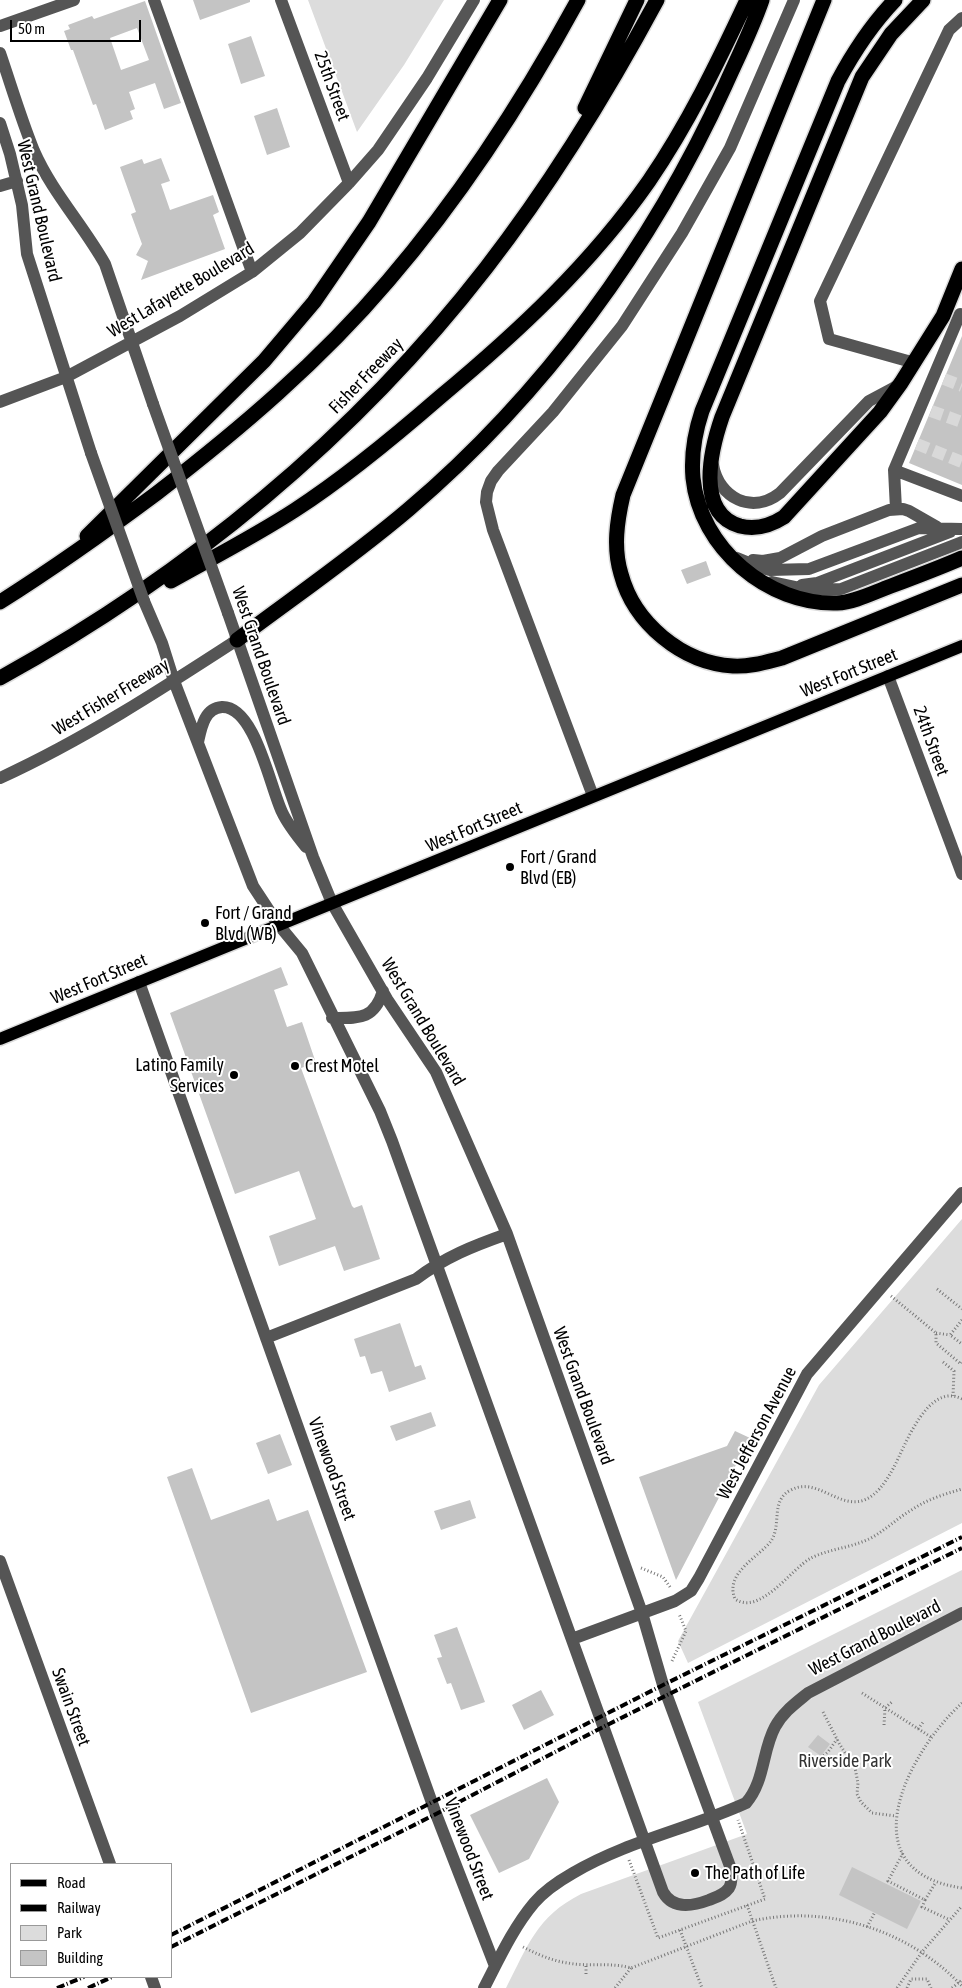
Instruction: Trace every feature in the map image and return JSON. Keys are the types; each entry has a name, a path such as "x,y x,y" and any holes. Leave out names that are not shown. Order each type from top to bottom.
{"highway":[{"path":"0,590 59,564 264,361 314,302 370,222 500,0"},
{"path":"554,43 571,0"},
{"path":"0,602 91,542 210,452 300,372 361,312 410,254 465,182 530,86 578,0"},
{"path":"556,171 637,0"},
{"name":"Fisher Freeway","path":"0,678 102,619 136,597 231,526 352,418 408,360 460,300 510,236 556,171 607,89 657,0"},
{"path":"102,619 262,530 314,497 400,432 534,316 598,247 649,181 673,144 700,96 747,0"},
{"path":"237,640 408,510 500,424 537,380 607,291 666,201 712,114 756,18 762,0"},
{"path":"824,0 623,494 616,533 621,574 639,612 668,642 691,655 733,666 756,665 782,658 962,585"},
{"path":"895,0 868,32 842,72 702,410 696,430 693,464 696,493 707,524 719,543 741,567 767,586 785,594 814,601 838,603 856,599 962,558"},
{"path":"923,0 891,34 862,77 722,417 711,458 711,494 713,502 722,515 734,524 756,528 769,525 784,517 880,412 901,383 943,316 962,269"}],"main road":[{"name":"West Fort Street","path":"0,1039 962,646"}],"street":[{"path":"0,26 74,0"},
{"path":"154,0 252,272"},
{"name":"25th Street","path":"281,0 350,183"},
{"name":"West Lafayette Boulevard","path":"0,402 66,377 180,316 252,272 300,233 350,183 378,150 404,113 474,0"},
{"path":"593,796 493,530 487,511 487,492 498,470 553,412 622,326 682,233 730,148 794,0"},
{"path":"915,363 829,339 820,301 949,30 962,18"},
{"name":"West Grand Boulevard","path":"0,53 34,151 58,195 96,248 105,264 313,857 332,903 383,991 436,1072 507,1234 642,1613 664,1685 730,1869 732,1880 730,1887 722,1894 694,1906 676,1904 667,1899 380,1111 332,1018 302,953 278,924 253,886 174,681 162,643 144,601 91,453 27,254 22,205 0,123"},
{"path":"0,186 16,181"},
{"path":"896,509 894,470 912,442 939,377 961,314 943,316"},
{"path":"711,458 719,484 731,497 751,503 766,501 780,493 869,401 901,383"},
{"path":"894,470 962,496"},
{"path":"719,543 745,558 772,560 789,554 822,536 896,509 909,511 930,525 944,529"},
{"path":"719,543 740,560 759,567 796,570 816,567 919,528 962,530"},
{"path":"756,576 791,584 817,583 947,532 962,530"},
{"path":"741,567 756,576 777,584 799,589 832,590 851,585 962,542"},
{"name":"West Fisher Freeway","path":"0,778 82,736 174,681 237,640"},
{"name":"24th Street","path":"888,676 962,874"},
{"path":"198,742 204,720 212,710 223,707 230,708 242,716 252,732 281,811 313,857"},
{"name":"Vinewood Street","path":"139,982 436,1814 495,1966"},
{"path":"332,1018 353,1018 370,1013 380,1002 383,991"},
{"name":"West Jefferson Avenue","path":"572,1638 675,1601 691,1591 700,1578 808,1374 962,1193"},
{"path":"266,1338 416,1279 436,1264 464,1249 507,1234"},
{"name":"Swain Street","path":"0,1561 110,1863"},
{"name":"West Grand Boulevard","path":"712,1816 746,1803 754,1794 775,1728 783,1715 794,1704 808,1693 962,1612"},
{"path":"484,1988 518,1927 535,1902 554,1884 589,1864 645,1840 712,1816"}],"path":[{"path":"881,1288 936,1333 950,1335 962,1344"},
{"path":"937,1289 962,1309"},
{"path":"950,1335 962,1320"},
{"path":"936,1333 936,1343 955,1360 961,1364 962,1362"},
{"path":"950,1367 955,1360"},
{"path":"943,1362 954,1371 953,1396"},
{"path":"962,1399 953,1396 939,1400 920,1416 892,1469 879,1488 869,1497 850,1502 804,1487 791,1489 785,1494 778,1507 773,1537 768,1545 741,1570 733,1590 735,1599 745,1602 758,1600 772,1592 808,1560 823,1553 869,1539 919,1505 962,1489"},
{"path":"639,1565 645,1571 667,1580 670,1588"},
{"path":"673,1663 673,1655 686,1631 680,1614"},
{"path":"862,1693 931,1738"},
{"path":"884,1725 885,1708 893,1701"},
{"path":"962,1703 931,1738 916,1760 906,1782 896,1816 896,1831 900,1847 908,1862 919,1873 936,1882 962,1888"},
{"path":"823,1712 855,1768 858,1794 861,1802 872,1813 896,1816"},
{"path":"918,1729 924,1721"},
{"path":"818,1760 828,1752 837,1739"},
{"path":"903,1853 888,1881 925,1900"},
{"path":"936,1882 922,1907 950,1920"},
{"path":"747,1905 776,1988"},
{"path":"897,1988 922,1952 962,1906"},
{"path":"868,1927 875,1912"},
{"path":"615,1988 630,1968 752,1921 773,1916 790,1915 828,1916 868,1927 903,1942 922,1952 961,1983 952,1988"},
{"path":"680,1930 702,1988"},
{"path":"523,1947 568,1964 622,1965 630,1968"},
{"path":"586,1965 586,1974"},
{"path":"905,1975 911,1979 927,1979 931,1988"},
{"path":"907,1988 911,1979"}],"green space":[{"path":"308,0 444,0 404,65 357,132"},
{"path":"962,1219 962,1523 688,1663 678,1641 819,1385"},
{"name":"Riverside Park","path":"962,1570 962,1988 506,1988 535,1934 553,1912 566,1903 581,1894 747,1834 698,1702"}],"building":[{"path":"193,0 250,0 250,2 200,20"},
{"path":"145,1 181,103 164,109 155,83 129,92 135,109 130,111 133,119 105,130 96,104 93,105 64,31 70,29 68,25 92,16 94,19","holes":["137,28 149,60 121,70 110,38"]},
{"path":"251,36 265,76 241,84 228,44"},
{"path":"277,108 290,147 267,155 254,116"},
{"path":"161,158 170,181 161,184 170,210 213,195 219,212 213,215 225,249 141,280 148,261 136,255 142,244 131,214 136,212 120,167 142,159 144,164"},
{"path":"962,336 962,485 909,463"},
{"path":"706,561 711,575 687,584 681,570"},
{"path":"281,967 288,985 274,990 287,1027 302,1022 316,1063 301,1068 352,1206 354,1208 362,1205 380,1259 344,1271 335,1246 279,1266 269,1236 316,1219 299,1171 235,1194 170,1013"},
{"path":"400,1323 415,1367 421,1365 426,1379 389,1392 382,1371 371,1374 365,1356 360,1357 354,1339"},
{"path":"431,1412 436,1426 396,1441 390,1426"},
{"path":"735,1431 750,1438 676,1580 639,1477 727,1446"},
{"path":"280,1434 292,1465 268,1474 256,1443"},
{"path":"192,1468 211,1520 269,1499 277,1521 308,1510 367,1672 251,1713 167,1477"},
{"path":"470,1500 476,1518 441,1530 434,1511"},
{"path":"457,1627 485,1702 461,1710 451,1683 447,1684 437,1658 442,1657 434,1635"},
{"path":"541,1690 554,1715 524,1730 512,1705"},
{"path":"818,1735 830,1744 821,1756 808,1747"},
{"path":"547,1778 559,1802 529,1859 499,1873 470,1815"},
{"path":"852,1867 921,1901 907,1929 839,1895"}],"tunnel":[{"path":"944,379 962,386"},
{"path":"931,411 962,422"},
{"path":"917,444 962,462"}],"railway":[{"path":"172,1934 663,1685 962,1537"},
{"path":"172,1946 436,1814 605,1726 962,1548"},
{"path":"57,1988 82,1978"},
{"path":"88,1988 110,1978"}],"place":[{"name":"Fort / Grand Blvd (EB)","path":"510,867"},
{"name":"Fort / Grand Blvd (WB)","path":"205,923"},
{"name":"Crest Motel","path":"295,1066"},
{"name":"Latino Family Services","path":"234,1075"},
{"name":"The Path of Life","path":"695,1873"}]}
